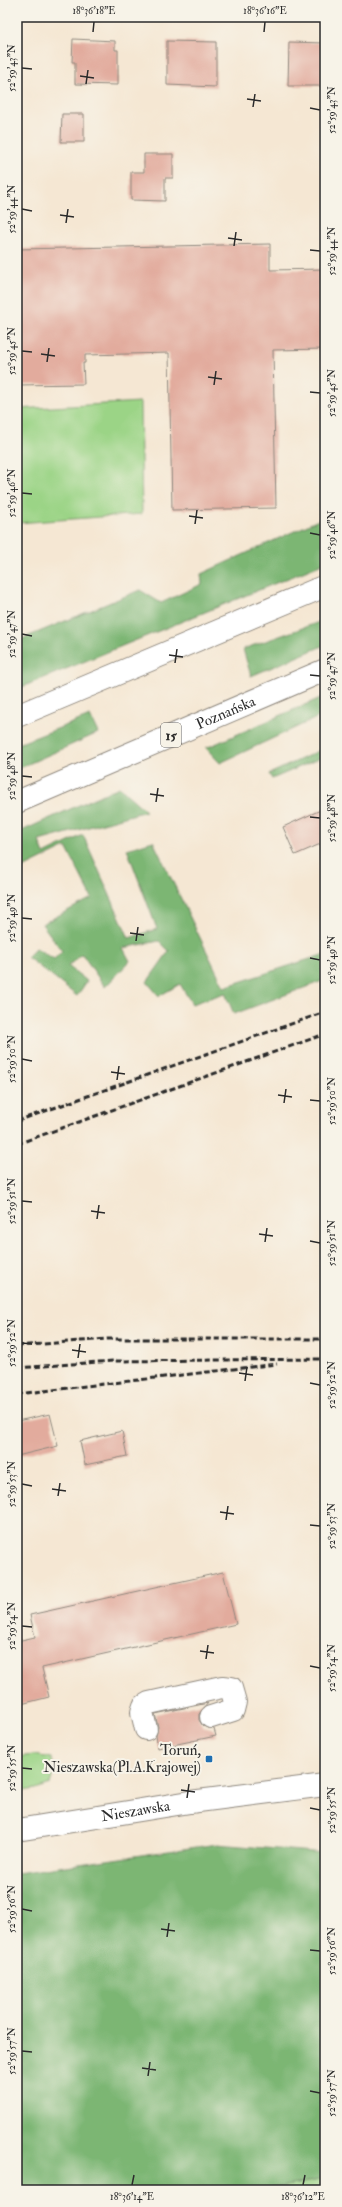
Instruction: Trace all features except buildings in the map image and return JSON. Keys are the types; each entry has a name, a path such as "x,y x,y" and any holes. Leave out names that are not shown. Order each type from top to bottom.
{"main road":[{"path":"17,716 325,586"},
{"name":"Poznańska","path":"17,802 325,670"},
{"path":"146,1729 142,1712 144,1706 149,1703 222,1686 231,1688 235,1702 233,1710 211,1717"},
{"name":"Nieszawska","path":"17,1830 190,1802 325,1786"}],"green space":[{"path":"140,402 142,514 17,523 17,409"},
{"path":"325,517 325,563 17,689 17,641 140,590 161,603 202,584 201,574"},
{"path":"325,620 325,645 251,676 243,649"},
{"path":"325,696 325,714 220,763 206,748"},
{"path":"90,716 98,733 17,769 18,744"},
{"path":"325,748 325,756 272,779 269,774"},
{"path":"119,787 146,811 39,841 44,854 83,835 129,938 157,929 127,849 153,841 224,987 325,954 325,980 234,1014 225,993 192,1004 180,984 159,996 147,982 169,951 159,941 123,948 130,961 105,987 82,954 68,966 87,981 77,996 27,957 36,948 54,959 62,951 42,924 92,898 66,847 17,871 17,833"},
{"path":"34,1755 51,1758 55,1767 50,1784 36,1789 17,1792 17,1757"},
{"path":"217,1844 325,1853 325,2179 262,2190 17,2190 17,1873"},
{"path":"325,2179 325,2190 262,2190"}],"railway":[{"path":"17,1121 325,1012"},
{"path":"17,1144 325,1034"},
{"path":"17,1346 107,1339 325,1339"},
{"path":"17,1368 113,1361 325,1359"},
{"path":"17,1394 277,1364"}],"place":[{"name":"Toruń, Nieszawska(Pl.A.Krajowej)","path":"209,1759"}]}
